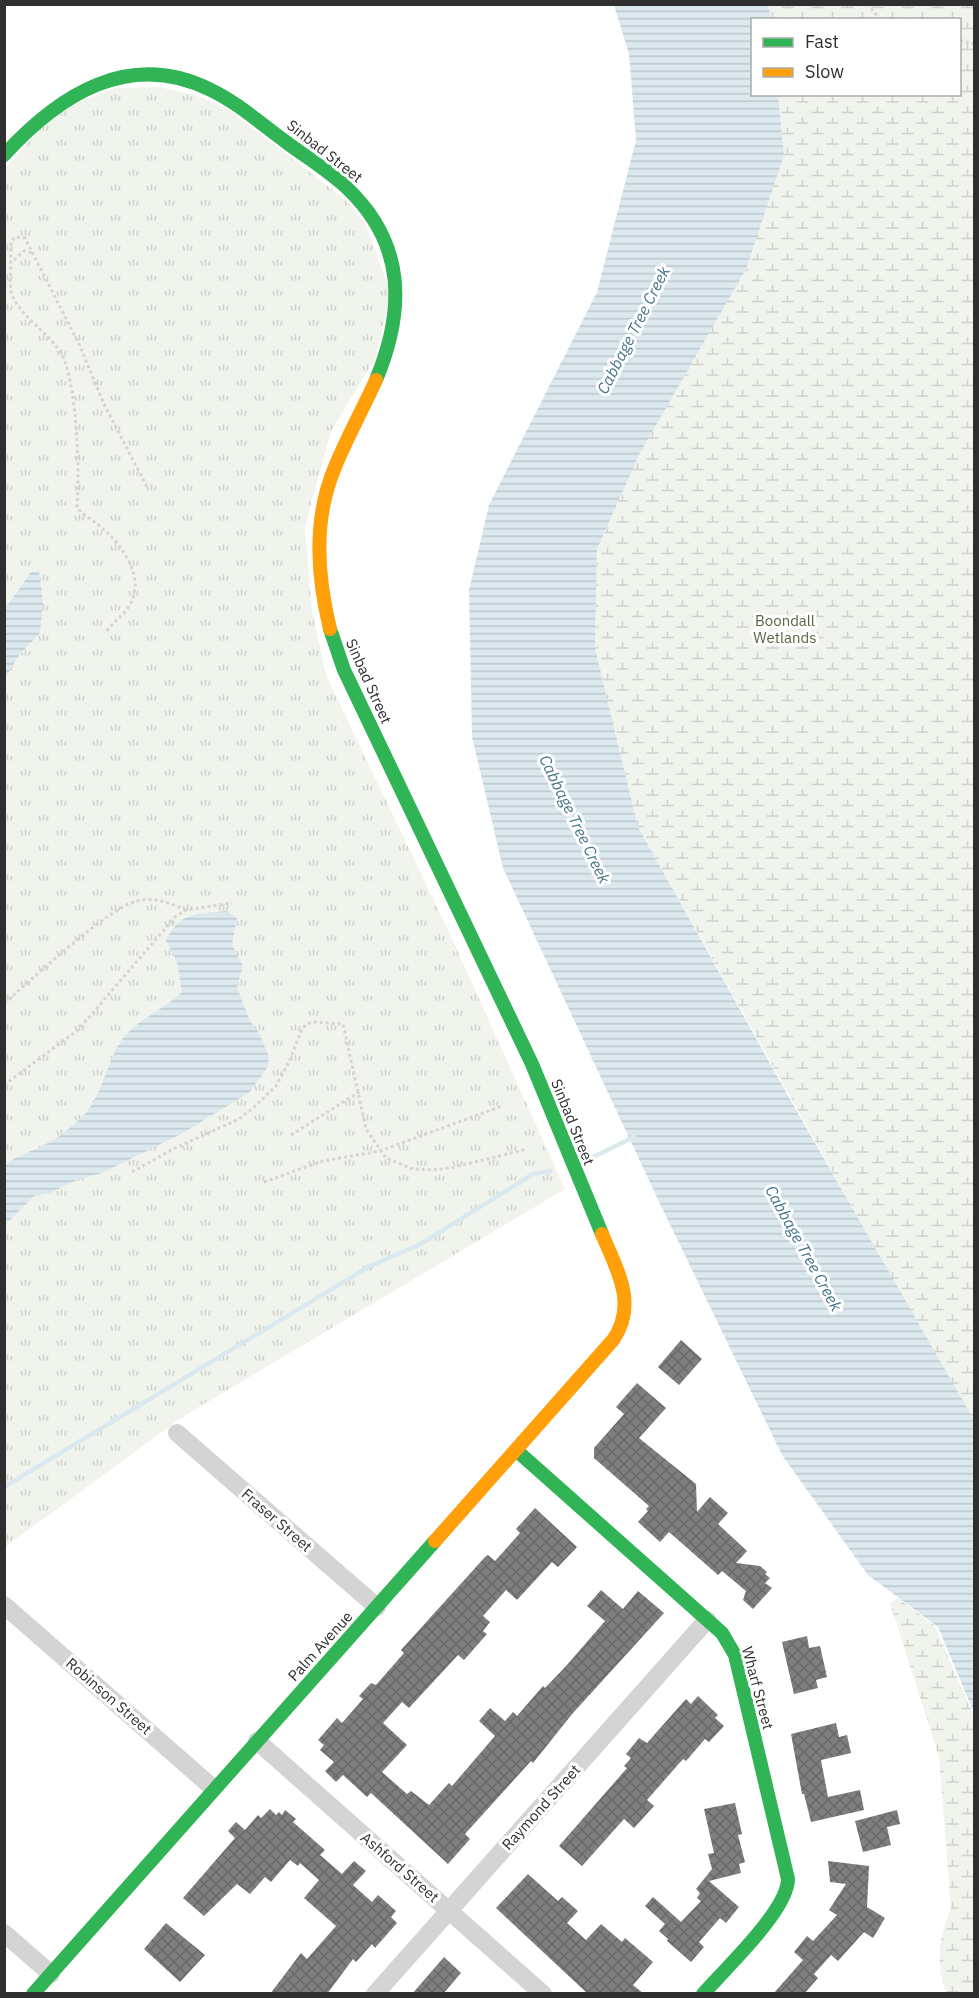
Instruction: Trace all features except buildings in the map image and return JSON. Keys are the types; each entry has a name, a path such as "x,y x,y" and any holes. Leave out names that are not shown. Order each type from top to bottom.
{"street":[{"name":"Sinbad Street","path":"4,155 34,121 63,99 81,90 119,77 167,78 206,88 234,104 352,191 373,218 395,271 398,311 396,329 382,370 337,454 324,500 319,540 319,564 329,626 344,670 532,1064 622,1283 627,1302 626,1317"},
{"name":"Palm Avenue","path":"33,1994 213,1788 613,1340 626,1317"},
{"name":"Fraser Street","path":"177,1433 377,1607"},
{"name":"Wharf Street","path":"516,1450 722,1633 735,1655 788,1879 788,1890 779,1908 703,1994"},
{"name":"Robinson Street","path":"4,1605 213,1788"},
{"name":"Raymond Street","path":"375,1994 706,1620"},
{"name":"Ashford Street","path":"256,1740 543,1994"},
{"path":"4,1933 51,1974"}],"path":[{"path":"867,4 880,18"},
{"path":"107,631 133,598 134,589 129,557 111,536 99,525 90,521 77,507 74,403 64,360 50,337 17,304 11,291 13,261 11,242 15,237 25,238 33,253 80,344 104,404 147,487"},
{"path":"13,261 24,251 33,253"},
{"path":"4,285 11,279"},
{"path":"4,1003 124,906 151,899 186,910 232,903"},
{"path":"4,1085 78,1030 176,917 186,910"},
{"path":"132,1173 173,1149 239,1119 254,1107 276,1086 289,1062 302,1029 313,1022 343,1024 366,1129 380,1151 397,1165 413,1169 451,1168 527,1149"},
{"path":"291,1135 359,1092"},
{"path":"264,1182 323,1161 380,1151 502,1106"}],"green space":[{"name":"Boondall Wetlands","path":"768,5 974,5 974,1423 638,827 595,648 597,549 640,453 784,155 778,96 961,96 961,18 771,18"},
{"path":"159,87 199,96 232,112 347,201 366,225 391,294 375,359 331,431 305,527 312,611 326,675 448,930 565,1189 184,1416 5,1547 5,169 39,130 69,106 115,88"},
{"path":"898,1598 935,1626 974,1716 974,1993 947,1993 943,1983 940,1962 941,1940 951,1909 939,1757 890,1603"}],"water":[{"name":"Cabbage Tree Creek","path":"614,5 768,5 771,18 751,18 751,96 778,96 784,155 746,269 640,453 597,549 595,648 638,827 795,1108 974,1420 974,1713 938,1627 868,1575 782,1455 661,1206 503,868 472,737 469,590 489,505 597,292 636,140 629,54"},
{"path":"39,571 43,602 40,633 20,654 5,678 5,609 31,572"},
{"path":"227,911 237,918 232,945 243,966 237,987 250,1021 259,1033 269,1057 267,1068 250,1092 181,1134 102,1173 77,1180 50,1193 34,1196 5,1225 5,1165 50,1142 82,1117 94,1101 114,1053 125,1035 182,992 177,962 166,940 178,924 198,914"}],"waterway":[{"path":"593,1157 634,1137"},
{"path":"4,1487 370,1266 419,1245 533,1174 551,1171"}],"traffic: fast":[{"path":"4,155 25,133 72,97 97,85 124,77 152,74 181,79 211,90 231,101 347,188 366,209 380,232 390,255 395,303 386,354 376,380"},
{"path":"330,629 344,670 532,1064 602,1234"},
{"path":"516,1450 722,1633 735,1655 788,1879 778,1907 767,1922 703,1994"},
{"path":"33,1994 435,1541"}],"traffic: slow":[{"path":"330,629 320,568 319,547 323,507 335,467 376,380"},
{"path":"435,1541 613,1340 624,1313 623,1287 602,1234"}]}
